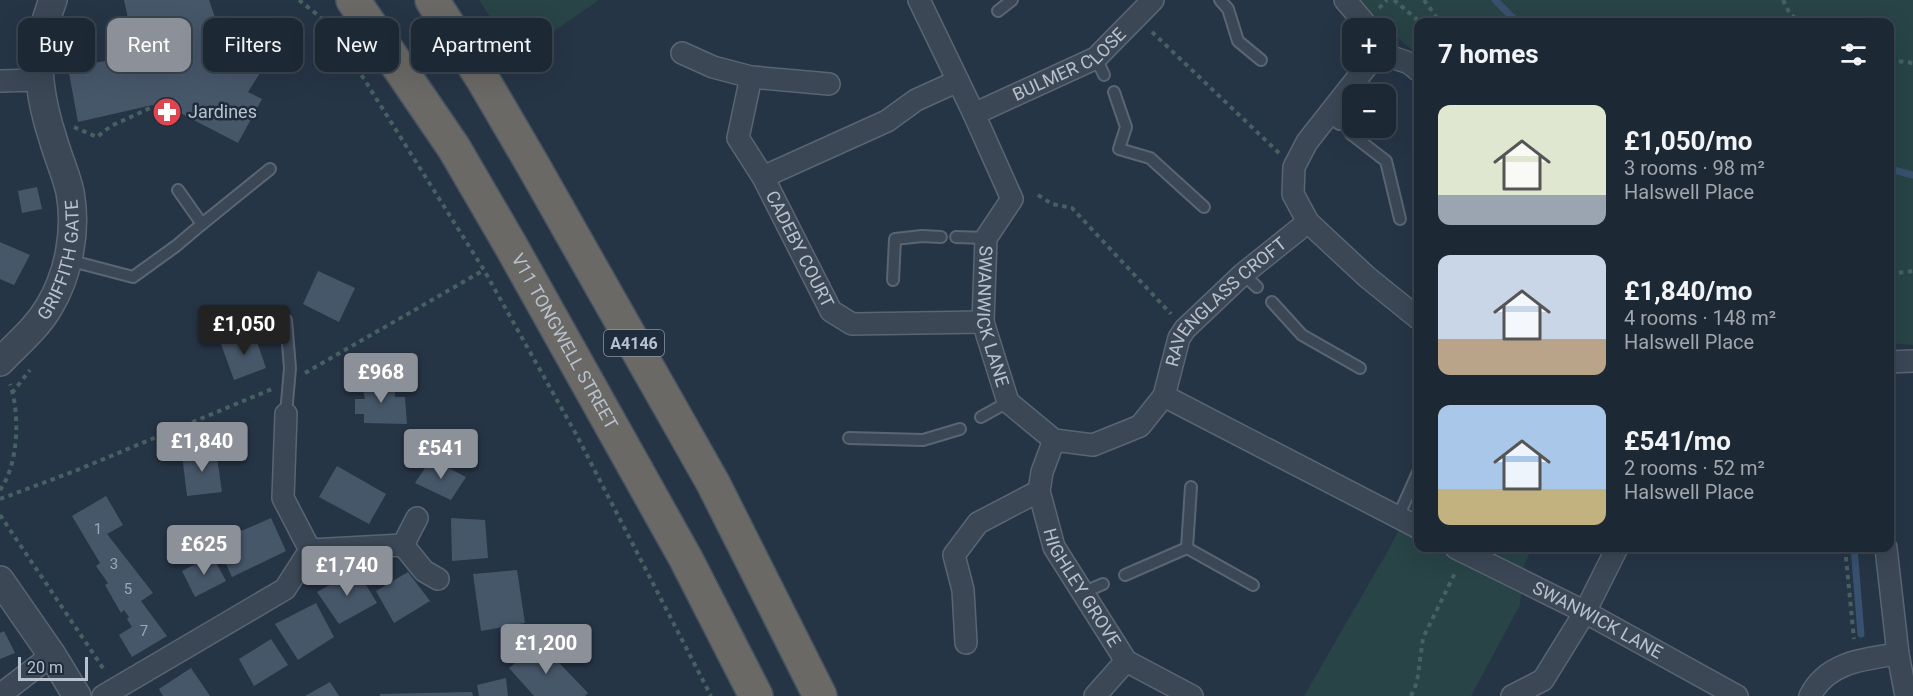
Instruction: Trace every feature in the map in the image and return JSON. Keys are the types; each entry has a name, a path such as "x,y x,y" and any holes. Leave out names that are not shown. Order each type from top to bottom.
{"highway":[{"name":"A4146","path":"432,0 482,78 530,160 713,483 820,696"},
{"name":"V11 TONGWELL STREET","path":"364,8 454,148 511,246 686,559 756,696"}],"street":[{"name":"GRIFFITH GATE","path":"4,370 37,326 60,285 68,260 72,236 70,192 48,121 40,80 40,53 44,28 53,0"},
{"name":"SWANWICK LANE","path":"919,0 1012,199 986,238 983,322 1008,402 1054,440"},
{"name":"BULMER CLOSE","path":"974,114 1100,66 1136,16 1153,0"},
{"path":"1345,0 1360,18"},
{"path":"682,53 713,67 751,77 829,84"},
{"path":"1396,58 1414,67"},
{"path":"1364,72 1333,119 1307,142 1294,167 1293,194 1308,222 1367,277 1414,315"},
{"name":"CADEBY COURT","path":"751,77 738,138 764,177 831,311 852,324 983,322"},
{"path":"0,81 40,80"},
{"name":"CADEBY COURT","path":"764,177 887,121 916,100 958,81"},
{"name":"RAVENGLASS CROFT","path":"1164,396 1179,338 1185,329 1250,281 1308,222"},
{"path":"1894,362 1913,361"},
{"path":"1054,440 1093,445 1140,426 1164,396 1414,525"},
{"path":"286,414 283,498 310,550"},
{"name":"HIGHLEY GROVE","path":"1054,440 1042,472 1039,490 1054,547 1093,588 1125,662 1192,696"},
{"path":"966,643 963,590 954,555 978,523 1039,490"},
{"path":"403,545 417,518"},
{"path":"310,550 403,545"},
{"path":"403,545 424,571 438,579"},
{"path":"110,692 285,589 310,550"},
{"name":"SWANWICK LANE","path":"1464,552 1584,612 1737,696"},
{"path":"1512,696 1543,680 1584,612 1615,552"},
{"path":"1886,552 1898,654 1908,690"},
{"path":"0,580 52,655 77,696"},
{"path":"1810,696 1814,688 1830,672 1855,660 1898,654"},
{"path":"0,695 52,655"},
{"path":"1095,696 1125,662"}],"lane":[{"path":"998,11 1012,0"},
{"path":"1220,0 1228,9 1238,40 1261,60"},
{"path":"1114,92 1126,127 1119,149 1150,158 1204,207"},
{"path":"1356,138 1386,161 1400,219"},
{"path":"68,260 133,277 176,246 270,170"},
{"path":"178,190 202,224"},
{"path":"893,280 895,239 922,236 941,237"},
{"path":"956,237 986,238"},
{"path":"1272,302 1302,335 1360,368"},
{"path":"286,320 290,368 286,414"},
{"path":"981,417 1008,402"},
{"path":"849,438 923,440 960,429"},
{"path":"1398,517 1414,481"},
{"path":"1187,548 1191,487"},
{"path":"1125,575 1187,548"},
{"path":"1187,548 1253,585"}],"path":[{"path":"299,0 330,25 484,270 576,434 711,696"},
{"path":"1394,0 1415,18"},
{"path":"1424,0 1437,18"},
{"path":"1783,0 1790,14 1796,18"},
{"path":"1136,16 1294,167"},
{"path":"1894,61 1913,63"},
{"path":"74,126 97,137 111,126 161,103"},
{"path":"1038,195 1052,204 1072,208 1185,329"},
{"path":"0,499 75,471 289,382 484,270"},
{"path":"1894,273 1913,271"},
{"path":"0,490 5,483 12,461 16,439 15,408 11,386 4,370"},
{"path":"0,515 110,692"},
{"path":"1411,696 1417,682 1423,638 1459,552"},
{"path":"1845,552 1855,660"}],"green space":[{"path":"479,0 599,0 552,32 552,18 491,18"},
{"path":"1358,0 1913,0 1913,345 1894,343 1894,18 1414,18 1414,52 1396,36 1396,18 1377,18"},
{"path":"1414,500 1414,552 1530,552 1524,566 1520,605 1471,696 1304,696 1389,549"}],"building":[{"path":"124,0 209,0 215,18 203,18 203,72 261,72 248,92 262,99 238,143 161,103 78,122 69,72 95,72 95,63 107,61 107,72 191,72 191,18 128,18"},
{"path":"37,187 42,209 22,213 18,191"},
{"path":"0,242 30,255 14,285 0,279"},
{"path":"318,271 355,288 339,322 303,304"},
{"path":"254,333 266,368 234,380 221,344"},
{"path":"395,379 395,397 405,397 407,424 364,423 364,414 355,414 355,399 365,399 361,382"},
{"path":"216,450 222,492 187,496 182,455"},
{"path":"431,459 466,477 451,500 415,483"},
{"path":"337,466 386,494 369,524 319,497"},
{"path":"106,496 123,525 107,534 153,593 141,601 167,636 132,657 119,635 132,627 127,619 129,617 124,610 121,613 105,585 108,583 96,566 100,563 72,516"},
{"path":"271,518 286,551 232,577 216,542"},
{"path":"451,518 485,520 488,558 452,561"},
{"path":"212,555 226,581 195,597 182,571"},
{"path":"357,570 377,603 339,624 317,592"},
{"path":"517,570 525,623 481,631 473,574"},
{"path":"408,572 430,601 394,623 376,591"},
{"path":"316,603 334,637 298,660 275,624"},
{"path":"4,631 15,653 0,659 0,633"},
{"path":"271,639 288,665 254,686 239,659"},
{"path":"540,643 588,693 585,696 534,696 509,668"},
{"path":"191,668 210,696 163,696 159,689"},
{"path":"506,678 508,696 479,696 477,685"},
{"path":"330,682 339,696 305,696"},
{"path":"472,692 473,696 380,696 380,694"}],"waterway":[{"path":"1495,0 1513,18"},
{"path":"1894,170 1913,175"},
{"path":"1854,552 1861,634"}],"place":[{"name":"Jardines","path":"167,112"}]}
